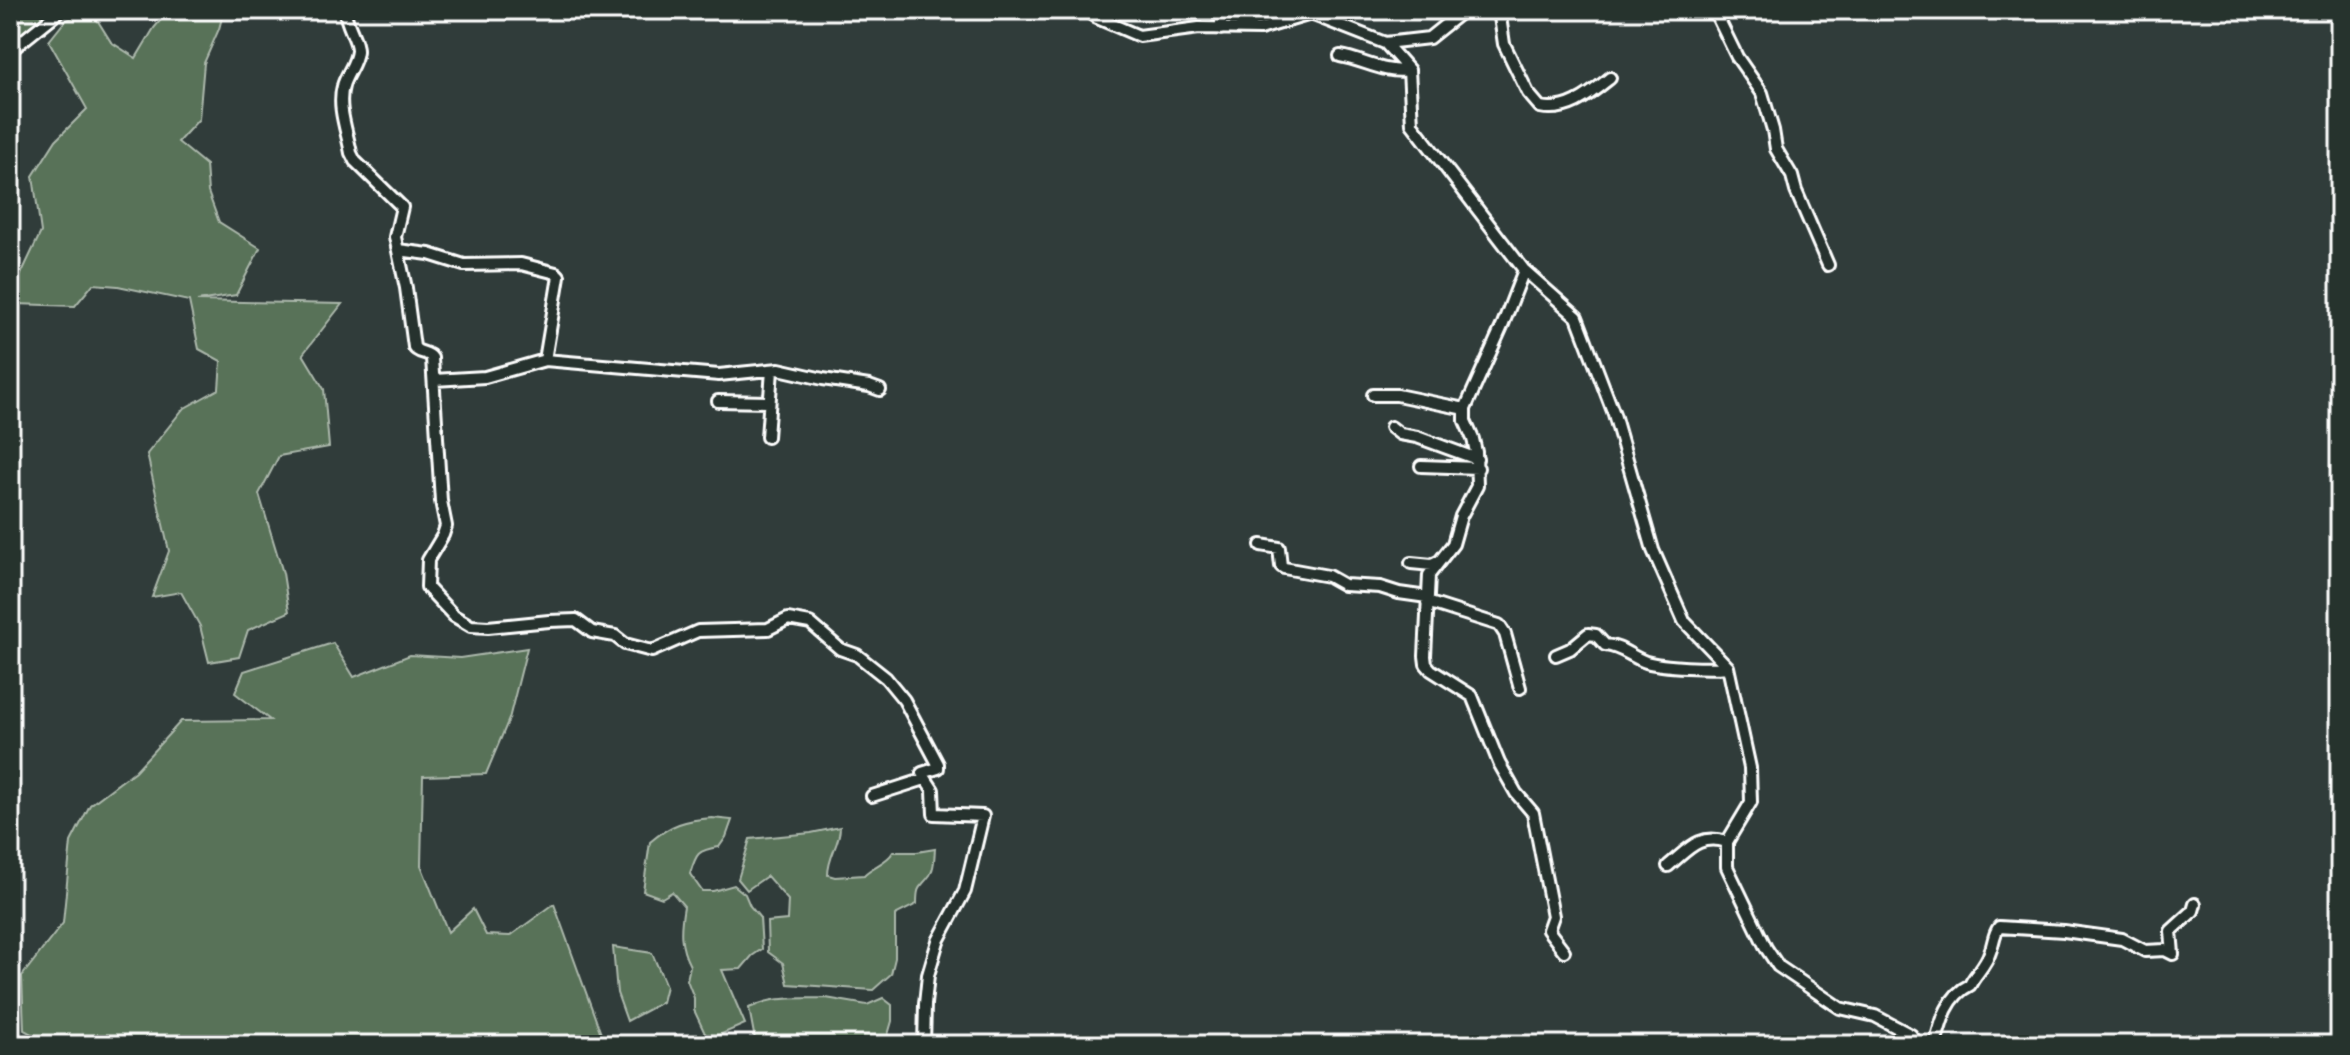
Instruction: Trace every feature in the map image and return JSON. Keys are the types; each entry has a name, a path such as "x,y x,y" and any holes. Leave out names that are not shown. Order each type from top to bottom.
{"street":[{"path":"10,51 61,10"},
{"path":"345,10 346,24 356,42 356,58 344,81 340,105 353,159 402,207 396,233 414,347 431,355 441,501 446,526 428,560 428,589 454,616 471,626 576,620 591,631 615,636 625,644 652,651 698,631 768,629 788,619 810,623 840,649 857,655 886,678 904,700 939,765 922,773 933,790 934,814 979,815 984,819 965,891 938,941 928,975 924,1045"},
{"path":"1086,10 1139,36 1199,28 1260,29 1311,14 1385,43 1409,70 1412,124 1524,270 1577,317 1614,414 1653,550 1684,621 1728,667 1750,768 1751,802 1727,842 1727,867 1766,948 1778,966 1840,1008 1875,1016 1911,1035 1918,1045"},
{"path":"1221,10 1221,29"},
{"path":"1385,43 1429,38 1464,10"},
{"path":"1499,10 1504,44 1528,93 1540,107 1554,108 1579,101 1610,78"},
{"path":"1714,10 1737,57 1762,93 1776,149 1792,176 1828,265"},
{"path":"1340,56 1385,70 1409,70"},
{"path":"398,250 429,254 464,265 521,264 558,274 545,360"},
{"path":"1524,270 1465,409 1465,421 1473,439 1477,464 1477,486 1461,516 1453,544 1429,577 1426,664 1472,696 1499,763 1516,793 1533,813 1552,913 1548,930 1564,951"},
{"path":"434,380 485,377 545,360 719,375 786,370 880,390"},
{"path":"767,437 772,370"},
{"path":"1373,395 1397,395 1465,409"},
{"path":"718,401 769,402"},
{"path":"1391,427 1400,434 1417,437 1477,464"},
{"path":"1421,466 1477,464"},
{"path":"1261,545 1279,548 1281,566 1284,568 1328,576 1342,585 1380,587 1499,625 1505,634 1520,688"},
{"path":"1411,563 1432,565 1438,562"},
{"path":"1556,655 1591,634 1605,645 1617,647 1646,662 1712,669 1728,667"},
{"path":"872,796 925,779"},
{"path":"1668,866 1690,846 1704,840 1727,842"},
{"path":"1935,1045 1943,1016 1959,990 1970,985 1981,972 1999,927 2122,939 2145,951 2165,950 2173,954 2171,931 2193,911 2195,904"}],"green space":[{"path":"10,10 49,10 32,33 10,44"},
{"path":"91,10 111,42 136,58 169,10 224,10 204,63 199,119 178,142 206,165 208,192 219,222 260,248 236,295 197,301 342,304 303,354 324,389 329,447 279,456 259,494 283,573 289,612 248,630 239,657 209,662 200,626 181,592 152,597 169,551 147,454 183,409 219,389 221,361 199,349 189,301 93,284 75,306 16,304 15,287 41,232 33,176 56,140 87,109 49,41 65,21"},
{"path":"333,643 354,677 410,655 460,658 527,648 509,719 486,774 423,776 421,865 448,932 473,909 486,935 510,936 554,904 605,1045 61,1045 46,1042 24,1030 22,976 63,923 71,842 90,805 135,771 181,721 270,720 235,693 244,671"},
{"path":"712,818 732,820 719,847 698,854 690,874 702,891 734,885 745,894 760,918 762,949 741,969 722,970 745,1024 708,1040 694,1010 694,998 687,980 690,966 681,937 684,906 672,892 662,898 643,891 650,842 679,824"},
{"path":"840,827 828,875 835,877 864,875 893,852 935,849 933,869 918,890 917,904 895,915 895,958 891,974 873,990 788,984 783,963 768,952 767,922 787,920 788,900 767,876 747,890 738,879 750,839"},
{"path":"613,947 652,953 666,986 662,1002 627,1021 617,993"},
{"path":"826,998 867,1005 883,998 892,1005 892,1021 885,1045 756,1045 749,1008 778,999"}]}
